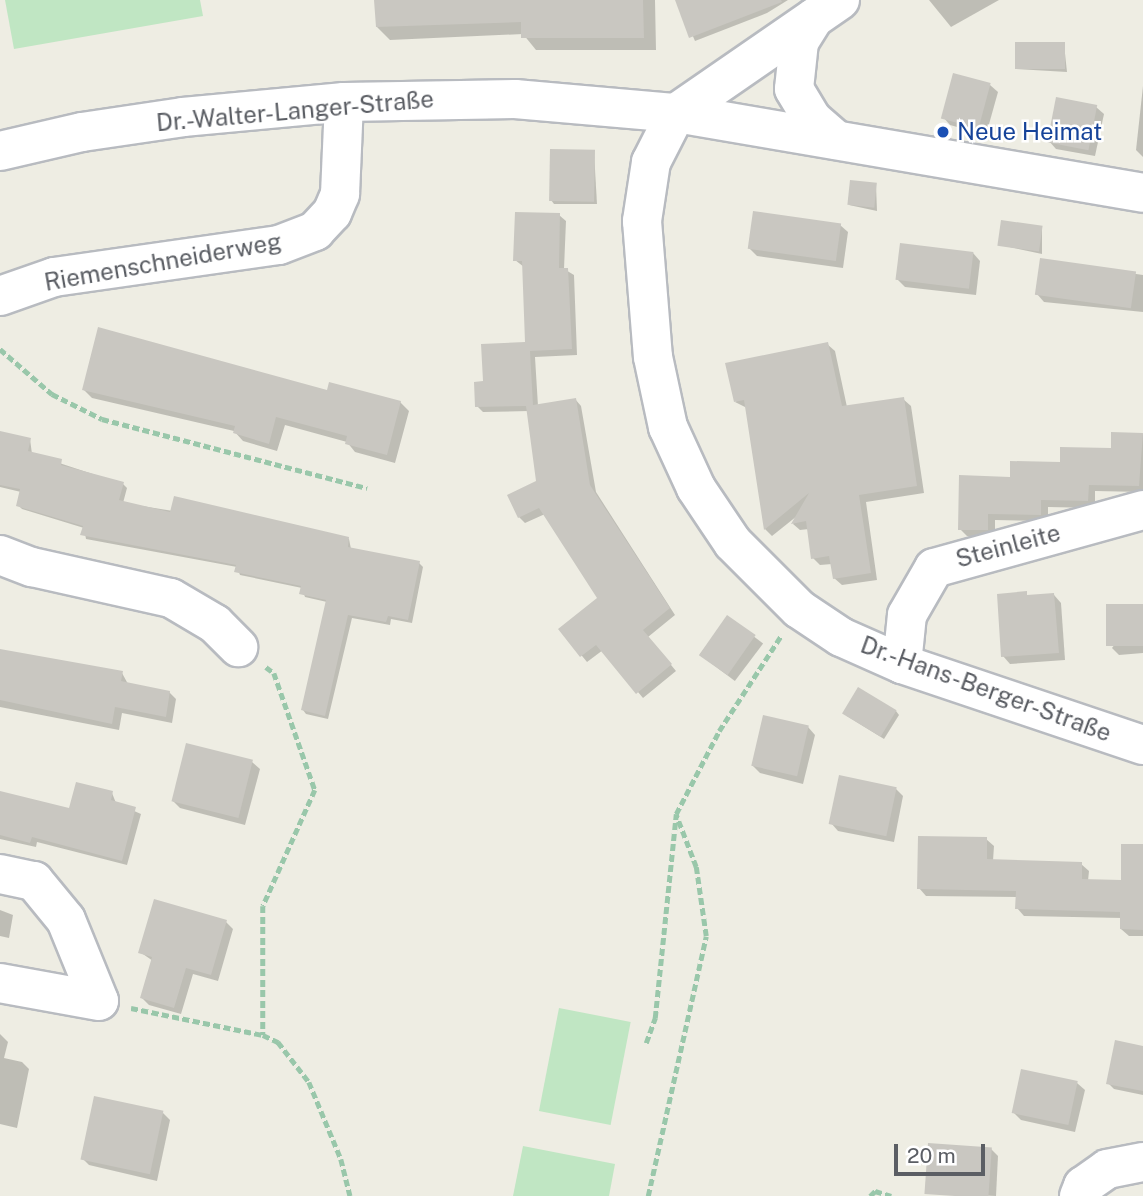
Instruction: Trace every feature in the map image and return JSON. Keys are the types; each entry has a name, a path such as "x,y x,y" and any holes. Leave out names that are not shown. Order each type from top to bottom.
{"street":[{"path":"676,113 827,9"},
{"path":"827,9 799,42 794,89 812,119 836,140"},
{"name":"Dr.-Walter-Langer-Straße","path":"0,152 133,124 344,102 515,99 676,113"},
{"name":"Riemenschneiderweg","path":"0,296 54,278 279,245 315,231 332,213 340,194 344,102"},
{"path":"676,113 1143,193"},
{"name":"Dr.-Hans-Berger-Straße","path":"676,113 651,162 642,221 653,357 668,427 696,488 733,543 799,609 841,637 902,664 1143,745"},
{"name":"Steinleite","path":"902,664 910,607 934,568 1143,510"},
{"path":"0,555 32,567 171,598 215,624 238,647"},
{"path":"0,874 34,881 65,920 99,1001"},
{"path":"0,983 99,1001"},
{"path":"1079,1196 1083,1186 1107,1169 1143,1162"}],"path":[{"path":"0,349 52,394 102,419 367,488"},
{"path":"646,1042 655,1018 676,814 719,731 799,609"},
{"path":"238,647 274,673 315,790 263,906 262,1035"},
{"path":"648,1196 706,936 696,867 676,814"},
{"path":"99,1001 262,1035 278,1042 309,1082 341,1159 351,1196"},
{"path":"870,1196 875,1191 891,1196"}],"green space":[{"path":"5,0 200,0 203,16 14,49"},
{"path":"559,1008 631,1022 611,1125 539,1111"},
{"path":"523,1146 615,1164 609,1196 513,1196"}],"building":[{"path":"374,0 643,0 644,38 521,38 521,22 376,27"},
{"path":"675,0 781,0 782,2 689,38"},
{"path":"1015,42 1065,42 1065,69 1015,69"},
{"path":"953,73 991,83 979,128 941,118"},
{"path":"1056,97 1097,105 1088,150 1047,142"},
{"path":"550,149 595,150 594,202 549,201"},
{"path":"850,180 877,183 874,208 847,205"},
{"path":"753,211 841,223 836,261 748,249"},
{"path":"515,212 560,213 559,268 568,268 572,349 530,351 533,405 576,398 590,485 670,608 643,630 672,664 636,694 596,645 580,657 558,629 597,598 539,508 518,518 507,495 536,481 526,406 475,407 474,382 483,381 481,344 525,342 522,261 513,261"},
{"path":"1001,220 1043,226 1039,252 997,246"},
{"path":"900,243 973,252 969,289 895,280"},
{"path":"1040,258 1136,271 1131,308 1035,295"},
{"path":"98,327 327,390 329,382 401,401 387,455 345,444 347,436 276,417 269,444 233,433 235,426 82,390"},
{"path":"828,342 842,406 904,397 917,486 859,495 871,573 833,579 829,556 811,559 806,521 791,524 809,493 764,530 744,400 734,402 725,363"},
{"path":"0,431 31,438 28,451 62,459 61,465 124,482 119,500 170,512 174,496 349,537 348,547 420,561 408,620 388,616 386,622 348,615 325,716 301,710 326,600 299,594 301,586 234,572 236,565 80,535 83,526 16,506 20,489 0,485"},
{"path":"1111,432 1143,433 1139,486 1089,485 1088,501 1041,500 1041,515 988,514 988,530 958,530 959,475 1010,477 1010,461 1060,462 1060,447 1111,448"},
{"path":"1027,591 1027,595 1054,593 1059,653 1001,657 997,594"},
{"path":"1106,604 1143,604 1143,646 1106,646"},
{"path":"727,615 756,635 728,675 699,655"},
{"path":"0,649 123,671 121,681 170,691 166,717 115,707 112,724 0,700"},
{"path":"858,687 897,710 881,737 842,714"},
{"path":"763,715 809,726 797,776 751,766"},
{"path":"186,743 253,760 238,818 171,801"},
{"path":"839,775 897,787 886,836 829,824"},
{"path":"76,782 113,791 111,800 136,807 122,861 32,837 30,843 0,835 0,791 69,808"},
{"path":"918,836 987,837 987,859 1082,862 1082,879 1121,880 1121,844 1143,844 1143,930 1120,929 1120,912 1015,909 1016,891 917,889"},
{"path":"154,899 227,920 211,975 186,968 174,1008 140,998 152,957 138,953"},
{"path":"1115,1040 1143,1046 1143,1091 1106,1084"},
{"path":"1021,1069 1078,1081 1068,1125 1012,1113"},
{"path":"94,1096 163,1111 150,1174 80,1160"},
{"path":"928,1143 992,1147 988,1196 924,1194"}],"place":[{"name":"Neue Heimat","path":"943,132"}]}
